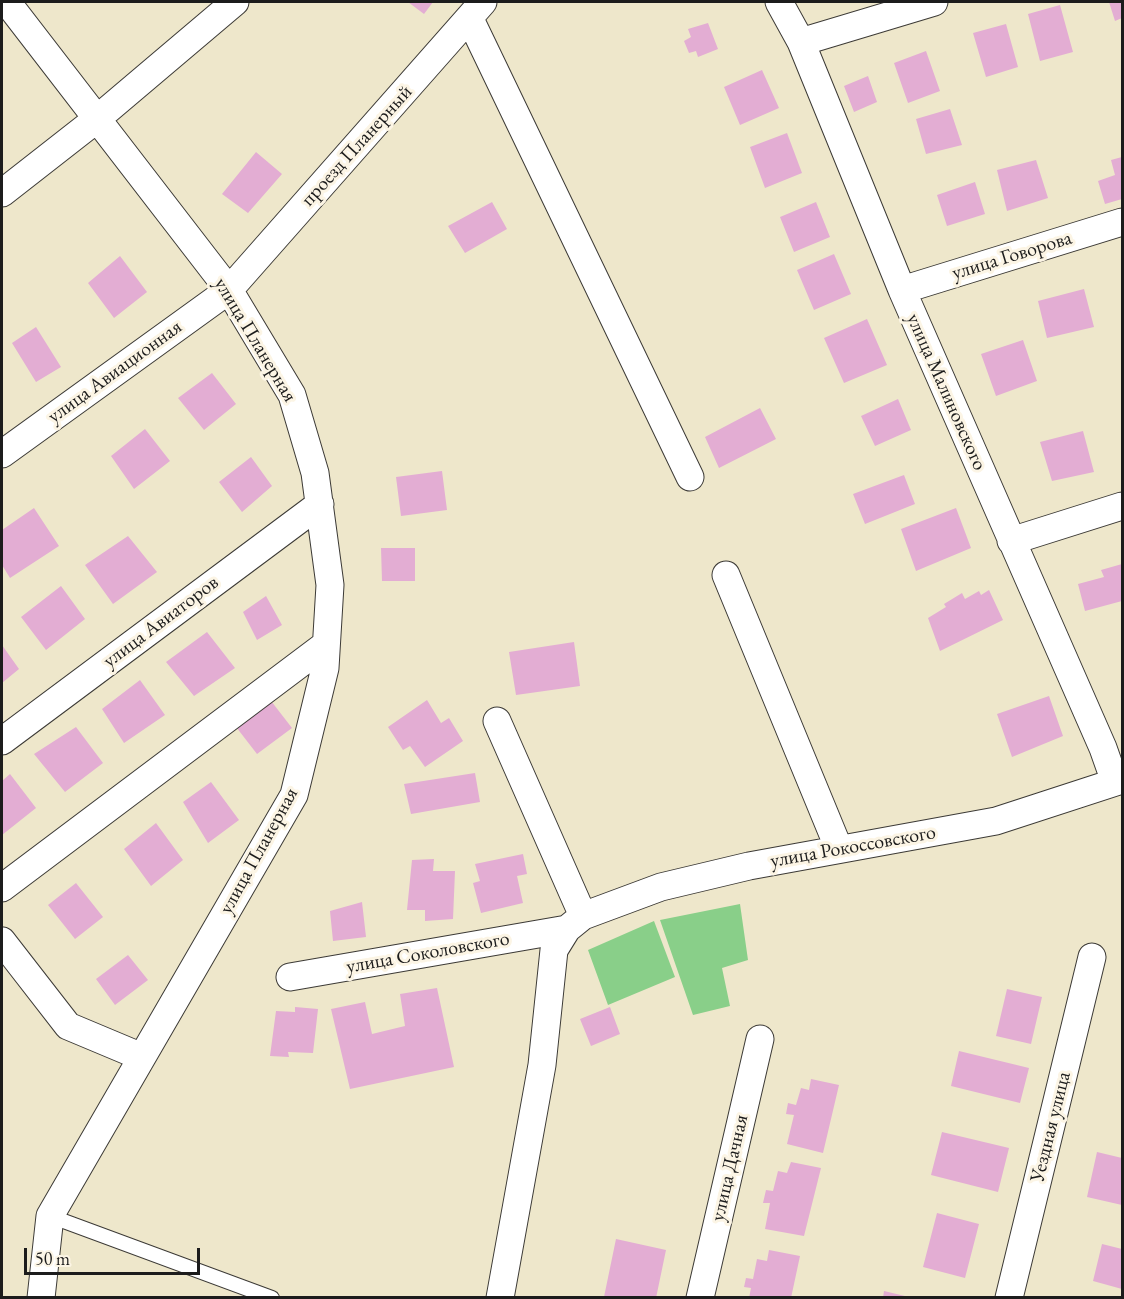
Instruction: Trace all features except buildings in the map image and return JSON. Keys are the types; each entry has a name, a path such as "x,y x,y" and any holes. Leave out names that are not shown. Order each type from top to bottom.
{"street":[{"name":"улица Планерная","path":"7,2 230,290 292,395 315,473 330,585 325,668 294,795 50,1216"},
{"path":"2,193 98,118 235,2"},
{"name":"улица Малиновского","path":"779,2 801,42 902,290 1119,781"},
{"path":"801,42 934,2"},
{"path":"476,10 690,477"},
{"name":"проезд Планерный","path":"230,290 476,10"},
{"name":"улица Говорова","path":"902,290 1122,222"},
{"name":"улица Авиационная","path":"2,454 230,290"},
{"name":"улица Авиаторов","path":"2,741 320,504"},
{"path":"1011,541 1122,506"},
{"path":"726,575 839,849"},
{"path":"2,888 325,645"},
{"path":"497,721 575,923 554,950 534,1113 500,1298"},
{"name":"улица Рокоссовского","path":"575,923 661,886 839,849 996,821 1119,781"},
{"name":"улица Соколовского","path":"290,977 575,923"},
{"path":"2,941 68,1026 142,1057"},
{"name":"Уездная улица","path":"1010,1298 1092,957"},
{"name":"улица Дачная","path":"700,1298 760,1039"},
{"path":"41,1298 50,1216"}],"lane":[{"path":"50,1216 272,1298"}],"green space":[{"path":"740,904 748,960 722,968 730,1006 693,1015 660,920"},
{"path":"654,921 675,977 608,1005 588,950"}]}
